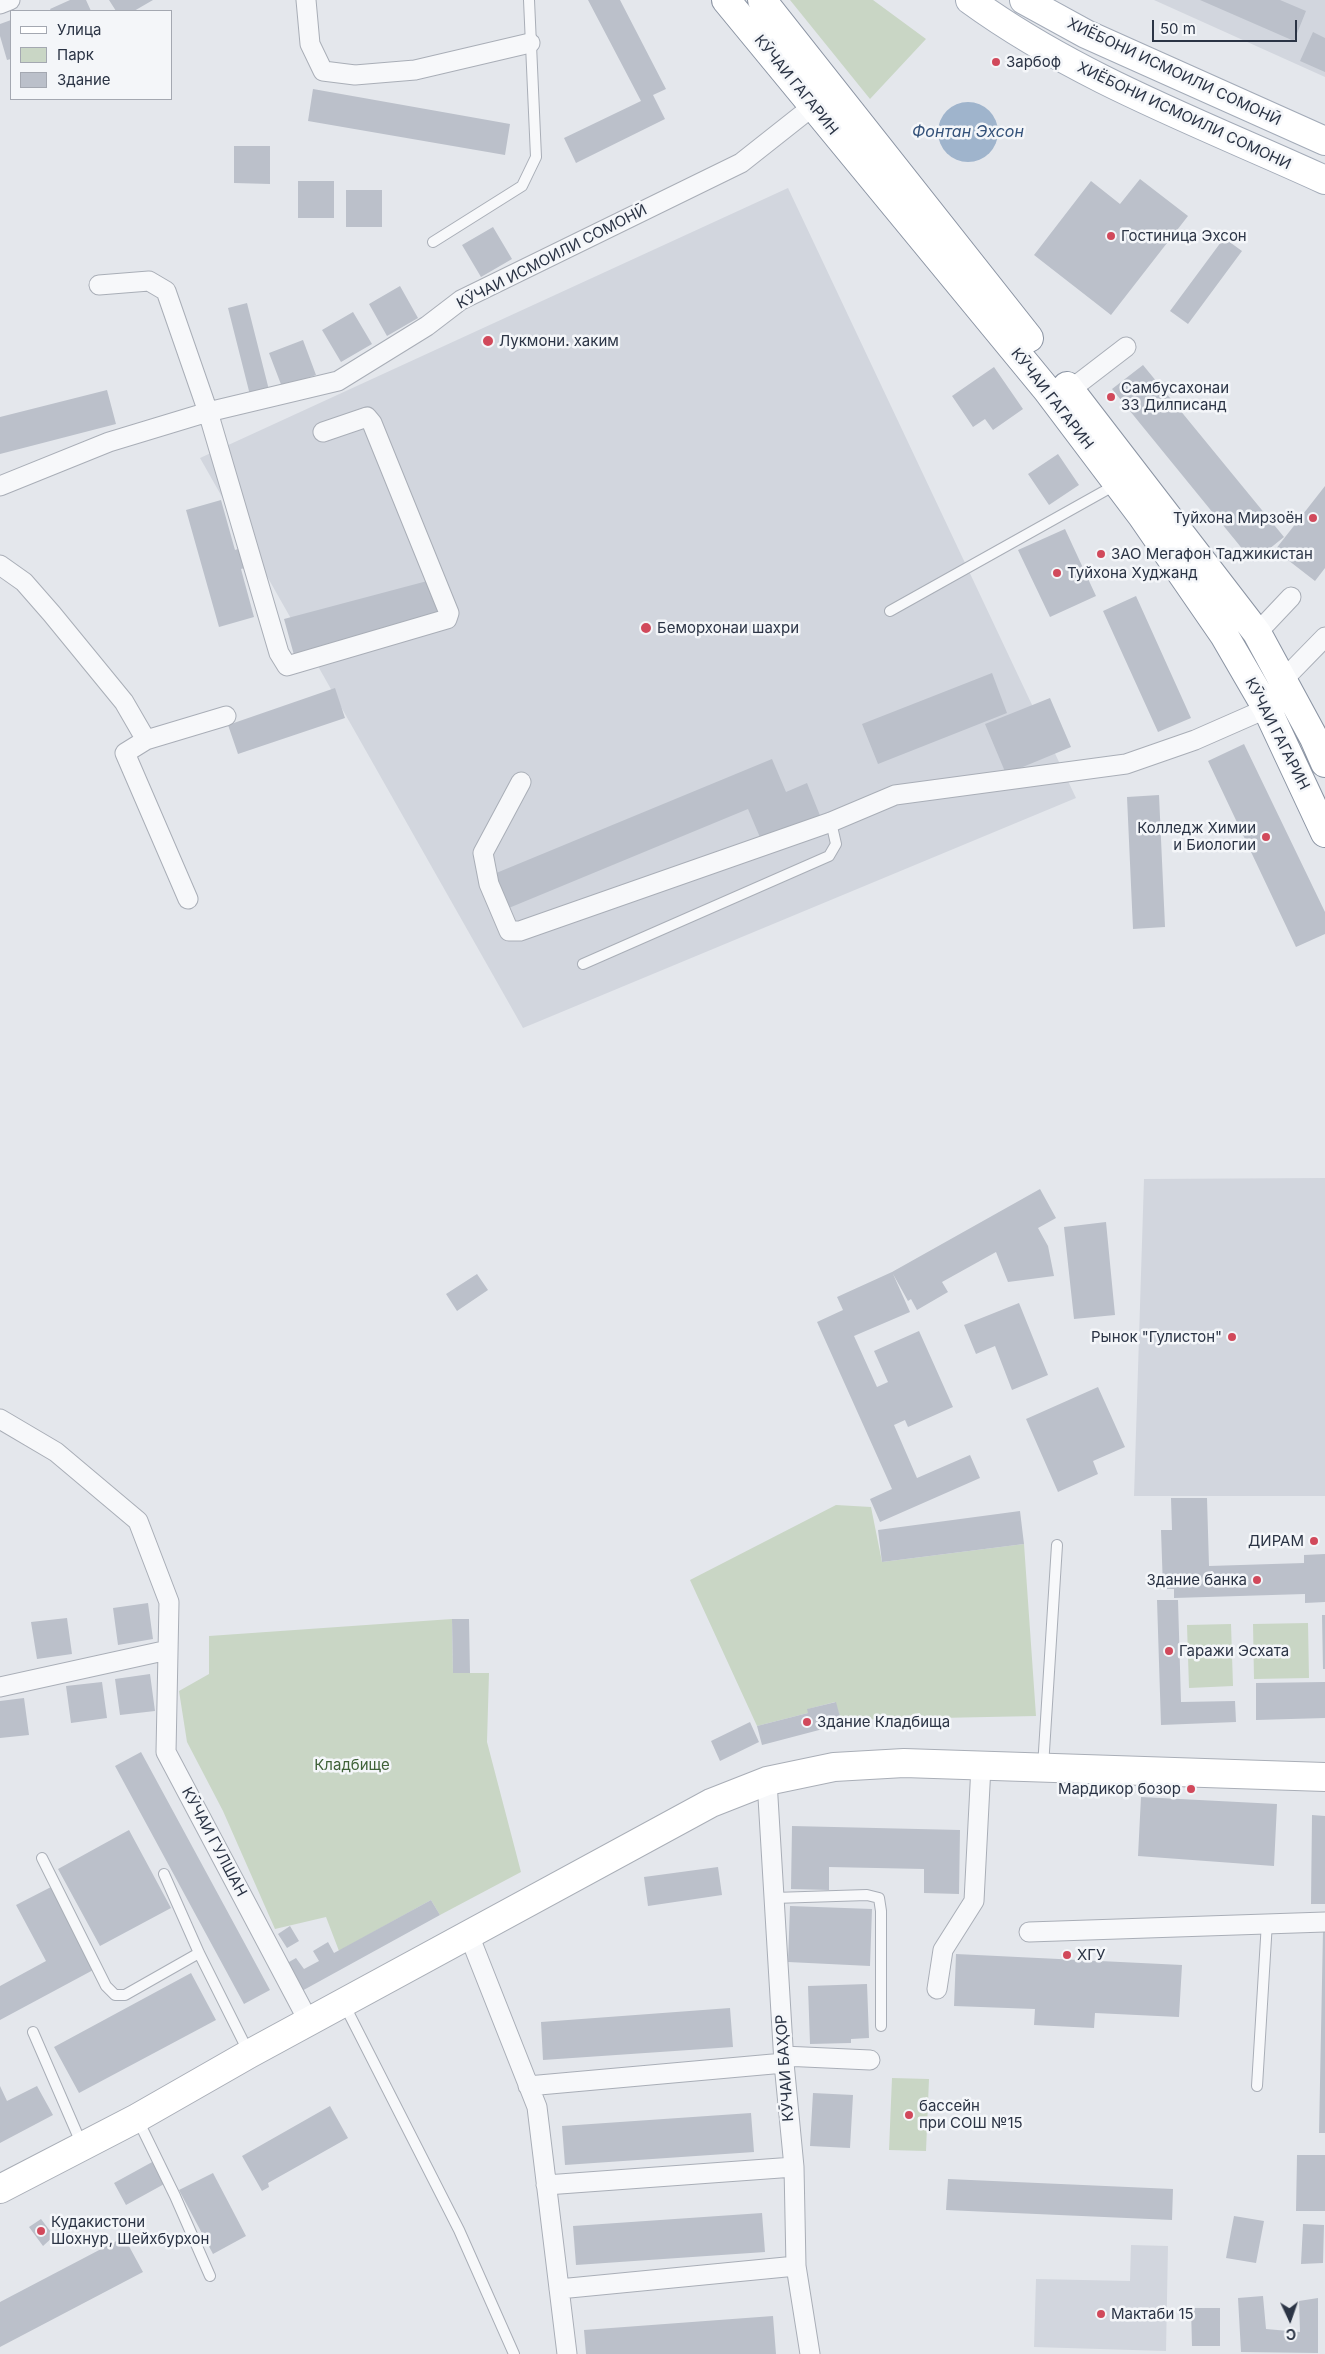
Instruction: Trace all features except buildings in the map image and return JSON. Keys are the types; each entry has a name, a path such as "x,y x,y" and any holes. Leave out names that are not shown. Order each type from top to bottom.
{"main road":[{"name":"КӮЧАИ ГАГАРИН","path":"726,0 823,98 1070,390 1257,633 1288,688 1325,763"},
{"name":"КӮЧАИ ГАГАРИН","path":"762,0 823,98 1118,483 1220,627 1268,709 1325,833"},
{"name":"ХИЁБОНИ ИСМОИЛИ СОМОНИ","path":"970,0 1061,59 1184,118 1325,180"},
{"name":"ХИЁБОНИ ИСМОИЛИ СОМОНӢ","path":"1024,0 1086,34 1325,141"},
{"path":"0,2189 137,2118 249,2054 711,1803 767,1781 834,1767 904,1763 1325,1777"}],"street":[{"path":"0,4 10,0"},
{"path":"306,0 310,44 323,71 355,75 415,70 530,43"},
{"name":"КӮЧАИ ИСМОИЛИ СОМОНӢ","path":"0,486 109,442 208,412 338,381 427,326 461,300 741,163 823,98"},
{"path":"99,285 149,281 166,291 208,412 279,653 287,666 447,619 449,613 372,423 367,417 323,432"},
{"path":"1070,390 1126,347"},
{"path":"0,565 24,582 52,614 124,702 146,740"},
{"path":"1257,633 1291,597"},
{"path":"521,782 483,853 489,884 509,931 520,931 831,822 895,795 1126,764 1195,740 1268,709 1288,688 1325,637"},
{"path":"188,899 125,753 146,740 226,716"},
{"name":"КӮЧАИ ГУЛШАН","path":"0,1419 56,1452 138,1521 169,1602 166,1752 310,2022"},
{"path":"0,1687 168,1650"},
{"path":"937,1989 943,1950 974,1900 981,1766"},
{"name":"КӮЧАИ БАҲОР","path":"767,1781 784,2060 794,2167 796,2266 810,2354"},
{"path":"1029,1932 1267,1922 1325,1922"},
{"path":"468,1935 537,2107 567,2354"},
{"path":"528,2086 784,2060 870,2060"},
{"path":"546,2185 794,2167"},
{"path":"559,2289 796,2266"}],"lane":[{"path":"433,242 522,186 536,157 528,0"},
{"path":"890,611 1118,483"},
{"path":"583,964 829,856 836,844 831,822"},
{"path":"1043,1768 1057,1545"},
{"path":"42,1858 106,1986 115,1995 125,1995 199,1953"},
{"path":"164,1874 199,1953 249,2054"},
{"path":"774,1898 867,1895 879,1898 881,1911 881,2026"},
{"path":"1257,2086 1267,1922"},
{"path":"344,2003 459,2230 514,2354"},
{"path":"32,2032 82,2145"},
{"path":"137,2118 175,2196 210,2276"}],"shaded area":[{"path":"1154,0 1325,0 1325,77"},
{"name":"Беморхонаи шахри","path":"788,188 1076,798 523,1028 200,458"},
{"name":"Рынок \"Гулистон\"","path":"1325,1178 1325,1496 1134,1496 1144,1179"},
{"name":"Мактаби 15","path":"1131,2245 1168,2246 1166,2351 1034,2347 1036,2279 1130,2281"}],"green space":[{"path":"790,0 873,0 926,39 870,99"},
{"path":"836,1505 871,1507 882,1562 1024,1544 1036,1716 841,1720 835,1702 808,1709 808,1713 757,1726 690,1580"},
{"name":"Кладбище","path":"452,1619 453,1673 489,1673 487,1742 521,1872 440,1915 431,1900 339,1951 326,1917 275,1929 223,1811 187,1742 179,1691 209,1674 209,1636"},
{"path":"1308,1623 1309,1678 1254,1679 1253,1624"},
{"path":"1231,1624 1233,1686 1189,1688 1187,1625"},
{"name":"бассейн при СОШ №15","path":"892,2078 929,2079 926,2151 889,2150"}],"water":[{"name":"Фонтан Эхсон","path":"962,102 974,102 985,107 993,115 998,126 996,144 985,157 974,162 962,162 951,157 943,149 938,138 938,126 943,115 951,107"}],"place":[{"name":"Зарбоф","path":"996,62"},
{"name":"Гостиница Эхсон","path":"1111,236"},
{"name":"Лукмони. хаким","path":"488,341"},
{"name":"Самбусахонаи 33 Дилписанд","path":"1111,397"},
{"name":"Туйхона Мирзоён","path":"1313,518"},
{"name":"ЗАО Мегафон Таджикистан","path":"1101,554"},
{"name":"Туйхона Худжанд","path":"1057,573"},
{"name":"Беморхонаи шахри","path":"646,628"},
{"name":"Колледж Химии и Биологии","path":"1266,837"},
{"name":"Рынок \"Гулистон\"","path":"1232,1337"},
{"name":"ДИРАМ","path":"1314,1541"},
{"name":"Здание банка","path":"1257,1580"},
{"name":"Гаражи Эсхата","path":"1169,1651"},
{"name":"Здание Кладбища","path":"807,1722"},
{"name":"Мардикор бозор","path":"1191,1789"},
{"name":"ХГУ","path":"1067,1955"},
{"name":"бассейн при СОШ №15","path":"909,2115"},
{"name":"Кудакистони Шохнур, Шейхбурхон","path":"41,2231"},
{"name":"Мактаби 15","path":"1101,2314"}]}
